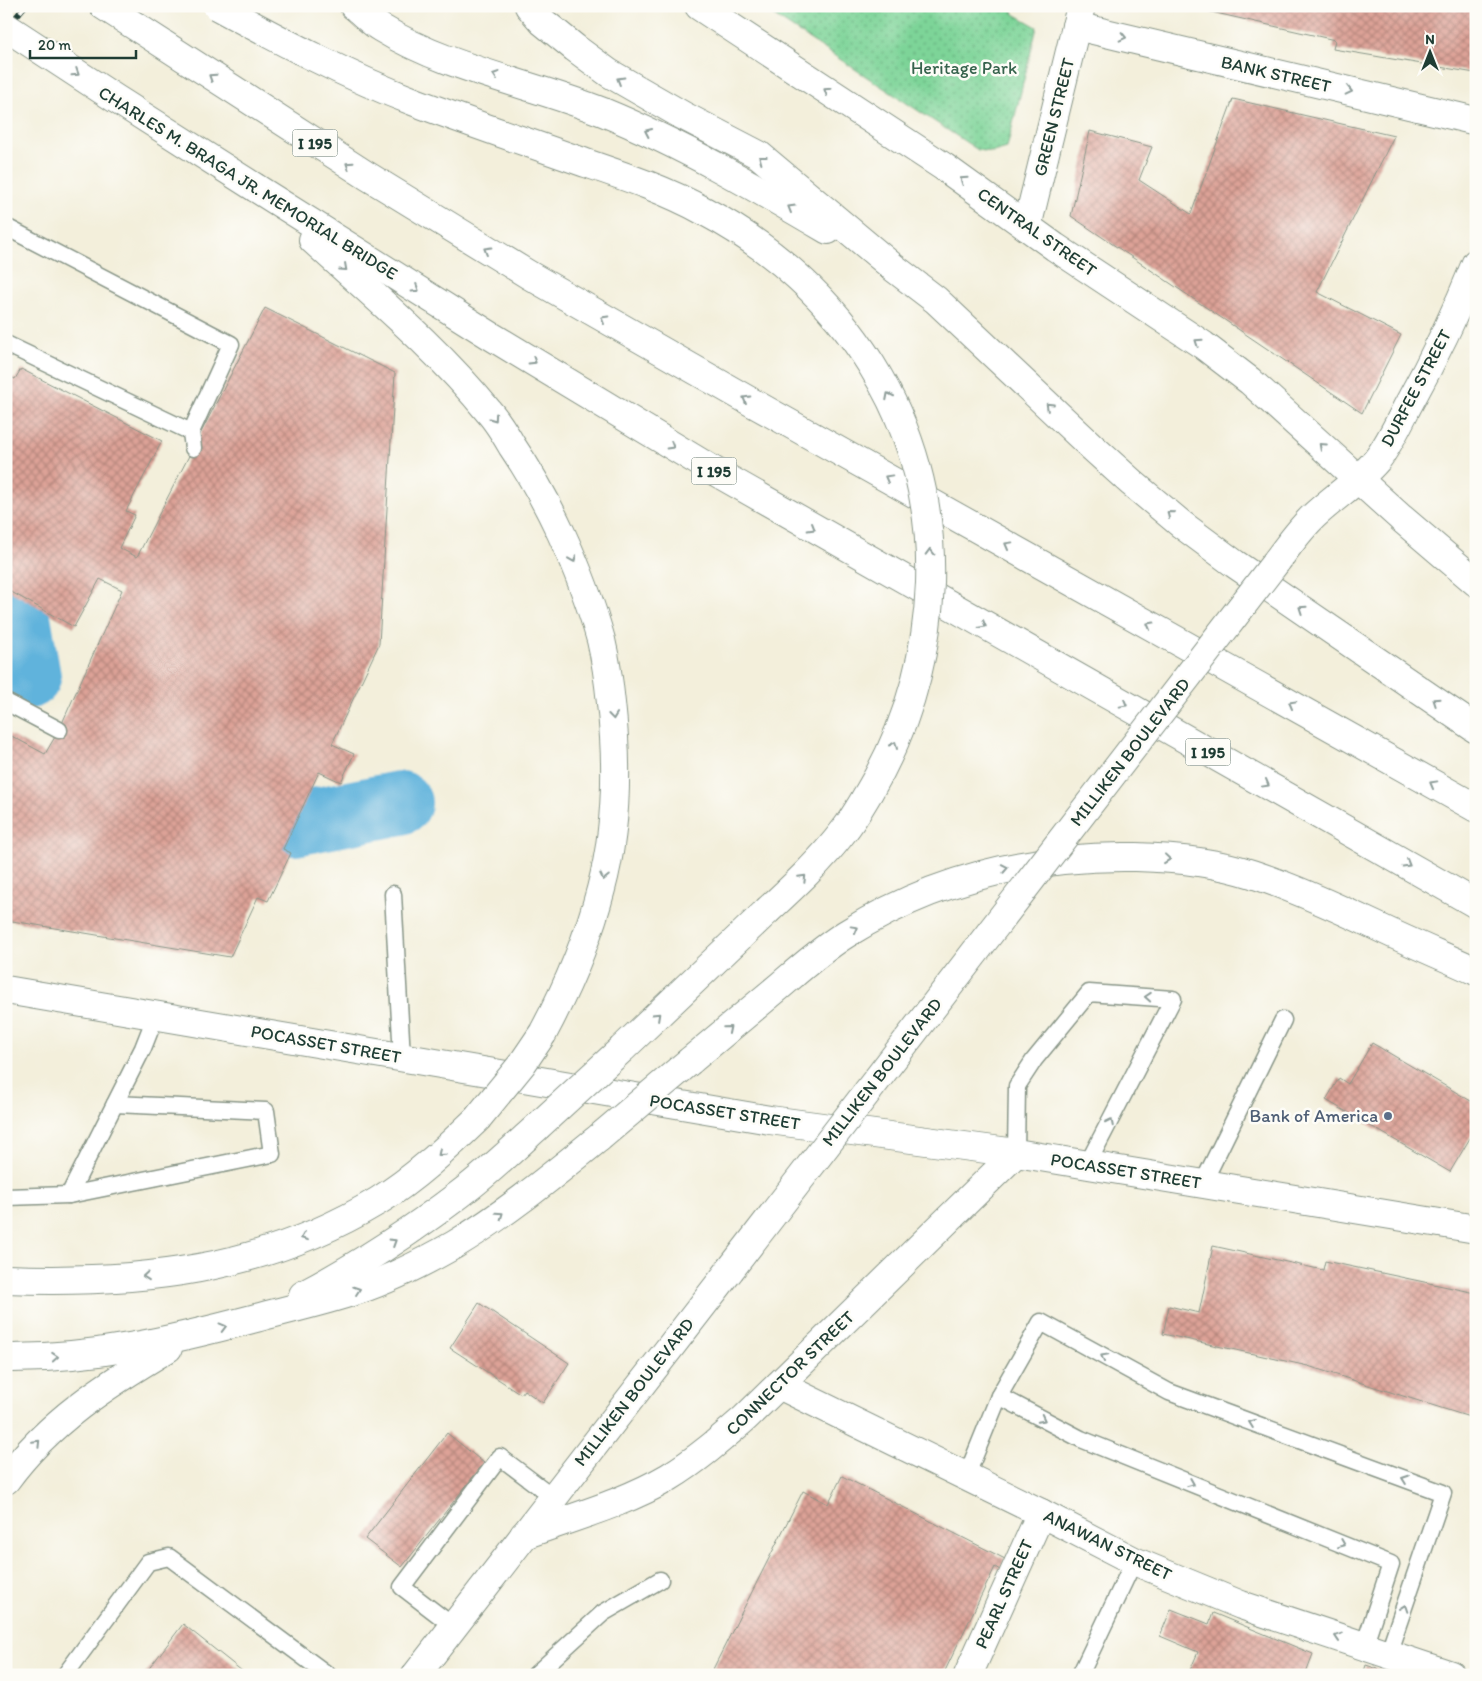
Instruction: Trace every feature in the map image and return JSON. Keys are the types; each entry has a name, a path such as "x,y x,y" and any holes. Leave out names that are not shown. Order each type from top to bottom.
{"main road":[{"name":"I 195","path":"104,6 366,175 529,275 753,403 1476,808"},
{"path":"217,6 310,55 413,101 608,170 672,195 703,210 760,245 789,267 816,292 863,350 881,381 899,415 920,476 929,544 928,613 918,674 896,739 882,770 846,830 800,881 622,1049 460,1194 403,1236 346,1271 259,1317"},
{"path":"354,6 379,27 442,58 569,99 604,113 694,155 742,180 894,268"},
{"path":"529,6 543,22 609,74 759,155 894,268 936,300 1091,446 1181,524 1235,564 1476,729"},
{"name":"CENTRAL STREET","path":"699,6 944,167 1055,247 1210,351 1250,381 1358,479 1473,575"},
{"name":"GREEN STREET","path":"1027,227 1078,16"},
{"name":"BANK STREET","path":"1078,16 1476,122"},
{"name":"CHARLES M. BRAGA JR. MEMORIAL BRIDGE","path":"6,27 116,99 491,336 724,477 1476,904"},
{"path":"6,1279 77,1280 174,1273 222,1264 264,1252 312,1234 379,1200 447,1148 476,1119 522,1064 543,1033 561,999 577,961 601,890 614,816 614,730 609,686 601,642 587,599 572,557 552,512 529,471 496,421 432,347 256,188"},
{"name":"DURFEE STREET","path":"1358,479 1378,458 1413,396 1451,322 1476,263"},
{"name":"MILLIKEN BOULEVARD","path":"416,1675 1302,528 1358,479"},
{"path":"6,1358 98,1353 186,1337 360,1289 423,1261 454,1245 534,1191 812,958 845,934 949,884 992,871 1069,858 1156,858 1203,862 1250,874 1292,888 1476,971"},
{"name":"POCASSET STREET","path":"6,990 770,1120 1016,1153 1476,1228"},
{"name":"CONNECTOR STREET","path":"524,1535 617,1502 688,1465 725,1436 779,1385 1016,1153"},
{"path":"6,1480 37,1442 84,1401 108,1384 186,1337"},
{"name":"ANAWAN STREET","path":"779,1385 1134,1561 1241,1605 1450,1675"},
{"name":"PEARL STREET","path":"968,1675 1040,1513"}],"lane":[{"path":"6,227 231,344 192,440 6,344"},
{"path":"6,702 59,730"},
{"path":"393,894 402,1057"},
{"path":"1016,1153 1017,1086 1034,1060 1089,992 1173,999 1087,1165"},
{"path":"69,1195 143,1048 156,1016"},
{"path":"1203,1183 1283,1020"},
{"path":"6,1197 69,1195 272,1154 266,1111 115,1104"},
{"path":"966,1477 999,1396 1041,1322 1169,1392 1443,1493 1416,1573 1376,1650"},
{"path":"999,1396 1081,1438 1416,1573"},
{"path":"453,1626 402,1587 500,1457 553,1497"},
{"path":"65,1675 148,1562 169,1557 328,1675"},
{"path":"1080,1675 1134,1561"},
{"path":"1376,1650 1391,1564"},
{"path":"535,1675 603,1613 660,1580"}],"green space":[{"name":"Heritage Park","path":"759,6 1012,6 1014,14 1037,27 1007,148 993,152 978,150"}],"building":[{"path":"1185,6 1476,6 1475,73 1333,49 1335,40"},
{"path":"1233,99 1394,136 1317,292 1401,335 1362,413 1071,216 1090,131 1152,147 1139,180 1191,214"},
{"path":"265,308 395,373 379,644 332,744 354,754 341,782 319,772 283,849 291,853 268,901 258,897 230,957 6,920 6,733 45,754 59,730 122,590 100,579 74,627 6,589 6,375 15,379 21,369 162,441 126,511 135,515 119,548 137,557"},
{"path":"1372,1043 1476,1104 1476,1128 1450,1172 1326,1100 1339,1078 1348,1084"},
{"path":"1213,1246 1323,1270 1325,1261 1476,1293 1476,1419 1308,1366 1163,1334 1169,1306 1199,1313"},
{"path":"479,1303 569,1363 543,1403 524,1390 521,1394 450,1348"},
{"path":"447,1433 484,1463 402,1567 365,1539"},
{"path":"842,1476 1005,1559 1000,1570 995,1567 943,1675 710,1675 803,1491 828,1504"},
{"path":"1171,1609 1209,1624 1213,1613 1313,1654 1305,1675 1188,1675 1198,1652 1160,1636"},
{"path":"183,1624 242,1671 239,1675 144,1675"},
{"path":"1366,1665 1393,1674 1393,1675 1363,1675"}],"waterway":[{"path":"15,594 29,677"},
{"path":"294,824 400,803"}],"railway":[{"path":"6,29 25,6"}],"place":[{"name":"Bank of America","path":"1388,1116"}]}
